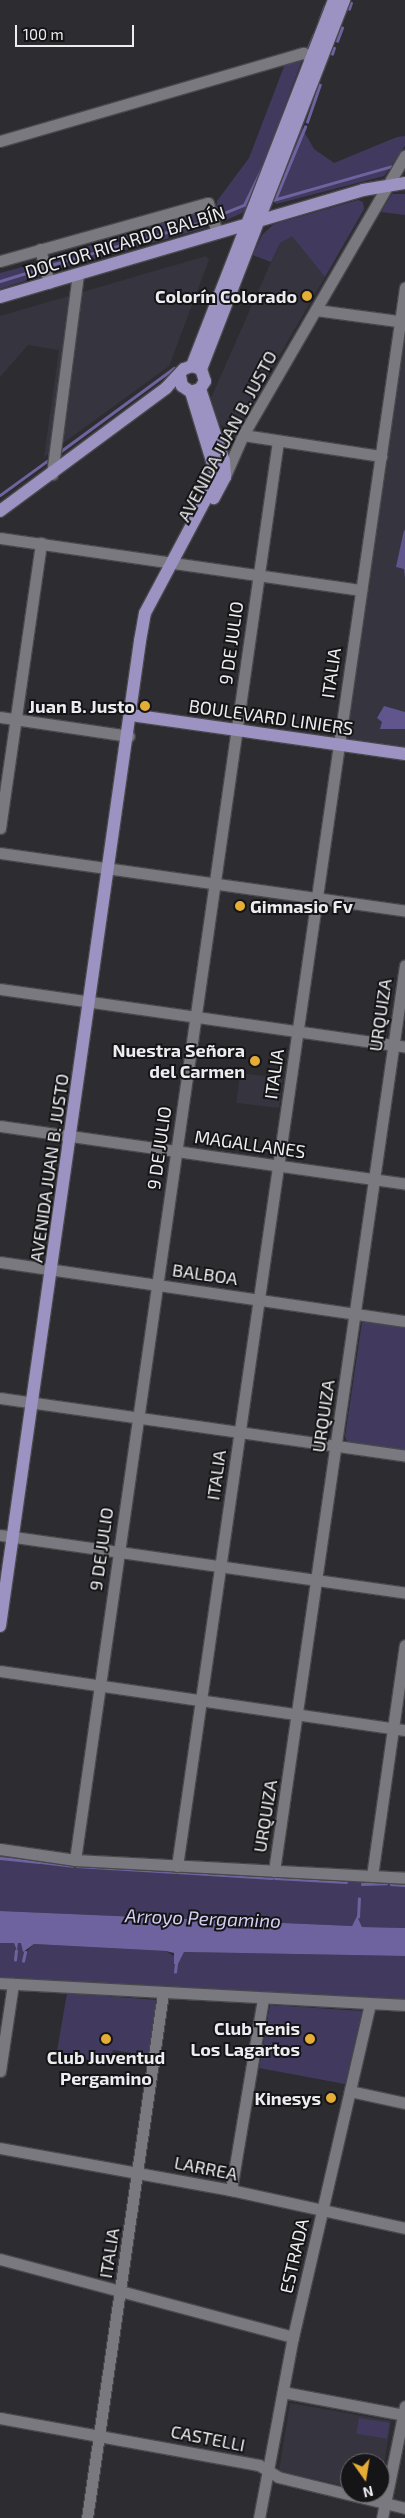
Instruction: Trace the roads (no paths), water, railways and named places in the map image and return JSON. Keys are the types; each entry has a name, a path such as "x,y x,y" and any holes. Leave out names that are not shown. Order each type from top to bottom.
{"main road":[{"path":"188,386 261,220 317,58 334,0"},
{"path":"197,367 248,224 317,58 344,0"},
{"name":"DOCTOR RICARDO BALBÍN","path":"0,297 261,220 386,186 405,183"},
{"path":"0,511 166,388 206,382 197,367"},
{"path":"188,386 221,449 225,477"},
{"name":"AVENIDA JUAN B. JUSTO","path":"0,1626 109,869 132,715 150,615 211,488 215,463 188,386"},
{"name":"AVENIDA JUAN B. JUSTO","path":"175,562 225,477"},
{"name":"BOULEVARD LINIERS","path":"132,715 405,754"}],"street":[{"path":"0,141 297,55 317,58"},
{"name":"AVENIDA JUAN B. JUSTO","path":"225,477 244,436 405,155"},
{"path":"0,261 208,203 217,233"},
{"path":"40,249 49,283"},
{"path":"52,474 78,275"},
{"name":"ITALIA","path":"177,1866 361,590 403,321 405,287"},
{"path":"316,310 403,321"},
{"path":"244,436 381,456"},
{"name":"9 DE JULIO","path":"75,1860 278,441"},
{"path":"0,538 361,590"},
{"path":"0,828 41,543"},
{"path":"0,718 129,736"},
{"path":"0,854 405,911"},
{"name":"URQUIZA","path":"274,1871 405,964"},
{"path":"0,989 405,1047"},
{"name":"MAGALLANES","path":"0,1126 405,1184"},
{"name":"BALBOA","path":"0,1262 405,1321"},
{"path":"0,1398 405,1456"},
{"path":"0,1535 316,1581 405,1592"},
{"path":"372,1876 405,1645"},
{"path":"0,1671 405,1730"},
{"path":"0,1849 75,1860 405,1878"},
{"path":"0,1983 263,1999 405,2005"},
{"path":"0,2071 14,1984"},
{"name":"ITALIA","path":"87,2518 163,1993"},
{"path":"231,2190 263,1999"},
{"name":"ESTRADA","path":"259,2518 293,2337 370,2004"},
{"path":"350,2091 405,2104"},
{"name":"LARREA","path":"0,2148 231,2190 405,2228"},
{"path":"0,2259 293,2337"},
{"path":"283,2392 404,2412 390,2479"},
{"name":"CASTELLI","path":"0,2418 260,2465 278,2477 340,2492"},
{"path":"382,2518 385,2503"},
{"name":"CASTELLI","path":"385,2503 405,2508"}],"waterway":[{"path":"349,9 351,3"},
{"path":"319,21 324,7"},
{"path":"337,41 342,28"},
{"path":"308,48 314,34"},
{"path":"332,54 334,48"},
{"path":"307,122 320,85"},
{"path":"276,197 305,127"},
{"path":"219,215 244,205 263,166"},
{"path":"273,200 392,166"},
{"path":"51,265 205,221"},
{"path":"0,281 39,269"},
{"path":"61,451 174,368"},
{"path":"0,495 47,461"},
{"path":"0,1858 39,1862"},
{"path":"41,1862 72,1866"},
{"path":"77,1866 175,1872"},
{"path":"177,1872 272,1878"},
{"path":"275,1878 346,1882"},
{"path":"362,1884 386,1883"},
{"path":"391,1884 405,1885"},
{"path":"358,1917 359,1899"},
{"path":"15,1960 16,1951"},
{"path":"23,1961 25,1952"},
{"path":"175,1972 176,1964"}],"place":[{"name":"Colorín Colorado","path":"307,296"},
{"name":"Juan B. Justo","path":"145,706"},
{"name":"Gimnasio Fv","path":"240,906"},
{"name":"Nuestra Señora del Carmen","path":"255,1061"},
{"name":"Club Juventud Pergamino","path":"106,2039"},
{"name":"Club Tenis Los Lagartos","path":"310,2039"},
{"name":"Kinesys","path":"331,2098"}],"water label":[{"name":"Arroyo Pergamino","path":"203,1918"}]}
